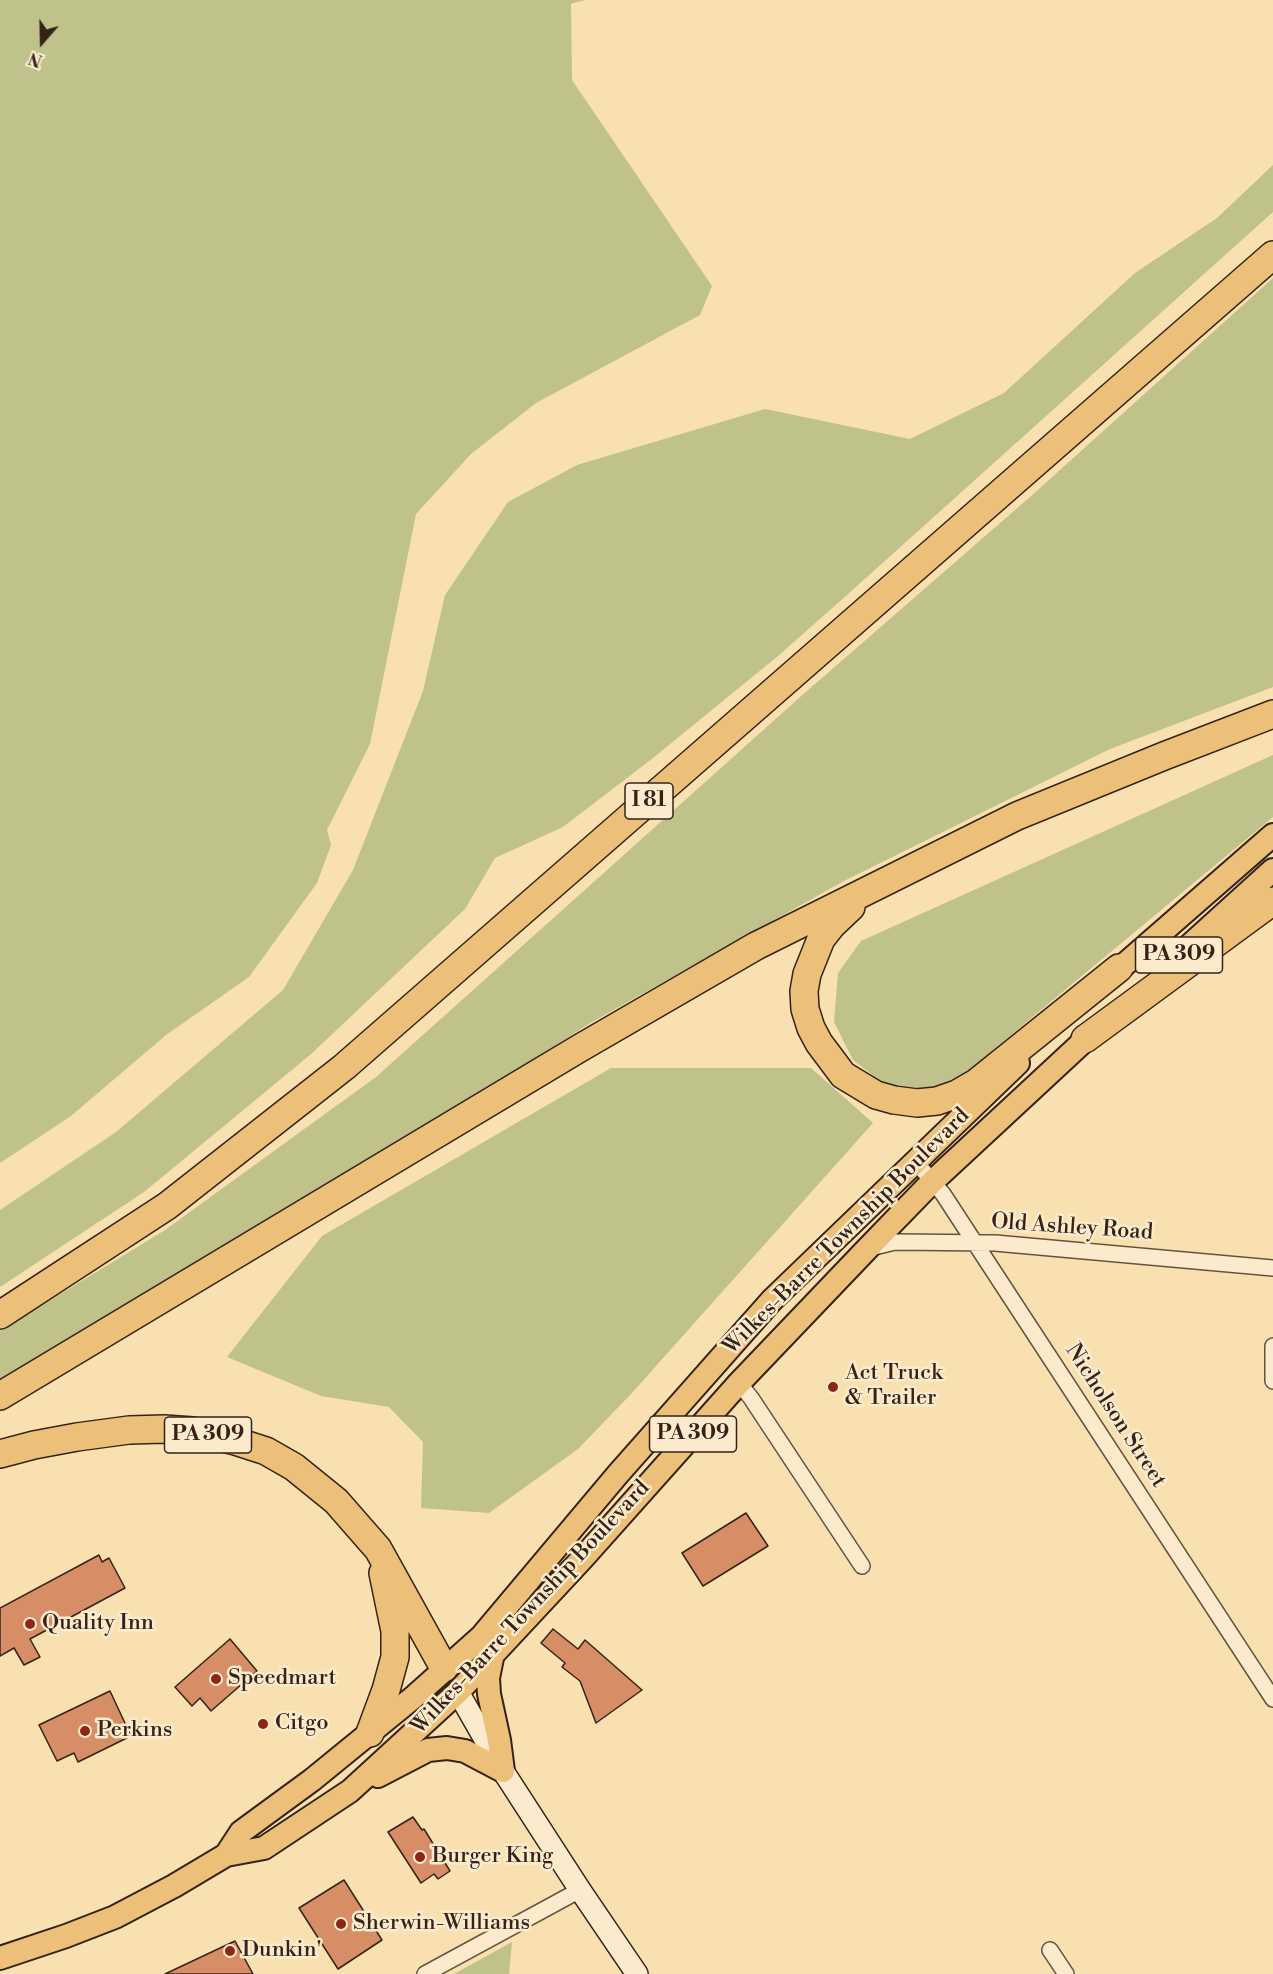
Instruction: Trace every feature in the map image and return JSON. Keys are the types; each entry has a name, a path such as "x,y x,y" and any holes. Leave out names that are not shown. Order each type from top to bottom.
{"highway":[{"name":"I 81","path":"0,1315 167,1206 344,1067 1273,255"},
{"path":"0,1396 621,1024 756,946 1017,816 1273,714"},
{"path":"903,873 849,908 832,925 821,939 807,975 804,991 805,1009 811,1028 829,1059 843,1075 876,1095 916,1103 937,1101 957,1094 976,1083 1119,968"},
{"path":"1085,1039 1273,902"},
{"name":"PA 309","path":"0,1454 34,1445 129,1430 193,1431 235,1441 266,1452 294,1467 336,1501 378,1549 444,1668"},
{"path":"370,1733 395,1657 395,1631 378,1549"}],"main road":[{"name":"PA 309","path":"1119,968 1273,835"},
{"name":"PA 309","path":"1085,1039 1273,870"},
{"name":"Wilkes-Barre Township Boulevard","path":"226,1854 241,1832 307,1784 370,1733 481,1637 618,1474 772,1300 1119,968"},
{"name":"Wilkes-Barre Township Boulevard","path":"0,1958 115,1917 174,1886 226,1854 264,1848 350,1791 458,1692 582,1559 739,1383 932,1182 1085,1039"},
{"path":"494,1653 488,1678 489,1694 503,1771"},
{"name":"PA 309","path":"444,1668 458,1692"},
{"path":"458,1692 503,1771 638,1974"},
{"path":"350,1791 428,1750 447,1748 465,1752 503,1771"}],"street":[{"name":"Nicholson Street","path":"915,1161 943,1194 1273,1699"},
{"name":"Old Ashley Road","path":"867,1249 895,1242 1007,1244 1273,1268"},
{"path":"1273,1346 1273,1381"},
{"path":"739,1383 862,1566"},
{"path":"425,1974 580,1890"},
{"path":"1050,1950 1065,1974"}],"green space":[{"path":"0,0 585,0 571,4 572,80 712,286 700,315 536,403 471,454 416,514 370,744 327,830 331,845 317,883 249,977 166,1035 71,1116 0,1163"},
{"path":"1273,165 1273,212 778,656 653,758 563,827 495,858 465,909 310,1055 144,1192 0,1287 0,1210 116,1132 283,990 353,870 423,691 445,595 508,502 577,465 765,409 910,439 1004,393 1135,273 1217,218"},
{"path":"1273,278 1273,687 1110,749 844,881 592,1022 310,1201 0,1384 0,1331 165,1230 376,1077 799,698 1030,497"},
{"path":"1273,755 1273,817 964,1074 926,1091 888,1087 853,1060 834,1022 838,973 861,941"},
{"path":"611,1068 811,1068 873,1123 631,1394 578,1449 489,1513 421,1508 423,1442 389,1407 321,1396 227,1357 322,1236"},
{"path":"512,1942 509,1974 454,1974"}],"building":[{"path":"746,1513 768,1546 703,1586 682,1553"},
{"name":"Quality Inn","path":"99,1555 102,1562 109,1558 125,1588 30,1639 40,1657 24,1665 14,1648 0,1656 0,1608"},
{"path":"553,1629 578,1649 585,1640 642,1690 596,1723 580,1681 562,1667 565,1663 541,1643"},
{"name":"Speedmart","path":"230,1639 257,1671 211,1711 200,1698 192,1706 175,1687"},
{"name":"Perkins","path":"110,1691 131,1736 78,1762 74,1753 57,1761 39,1725"},
{"name":"Burger King","path":"413,1817 422,1830 424,1829 450,1871 438,1879 434,1874 421,1883 388,1832"},
{"name":"Sherwin-Williams","path":"344,1880 382,1940 338,1969 299,1908"},
{"path":"235,1941 253,1974 165,1974"}],"place":[{"name":"Act Truck & Trailer","path":"833,1387"},
{"name":"Quality Inn","path":"30,1624"},
{"name":"Speedmart","path":"216,1679"},
{"name":"Citgo","path":"263,1724"},
{"name":"Perkins","path":"85,1731"},
{"name":"Burger King","path":"420,1857"},
{"name":"Sherwin-Williams","path":"341,1924"},
{"name":"Dunkin'","path":"230,1951"}]}
